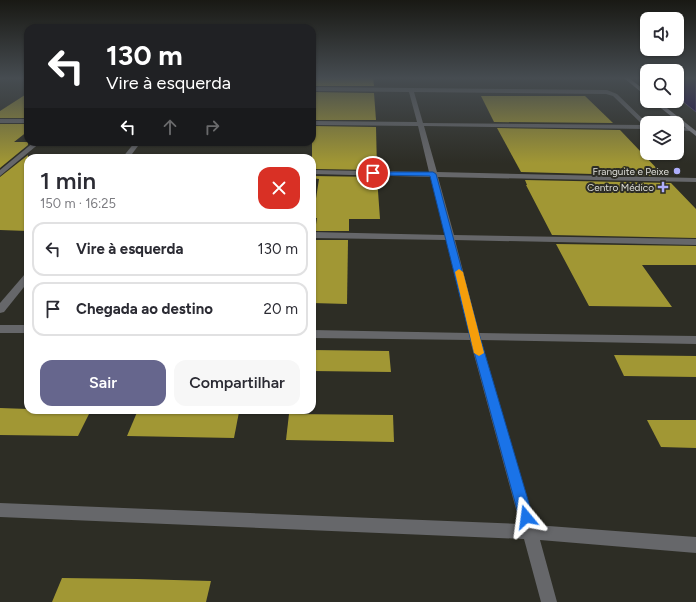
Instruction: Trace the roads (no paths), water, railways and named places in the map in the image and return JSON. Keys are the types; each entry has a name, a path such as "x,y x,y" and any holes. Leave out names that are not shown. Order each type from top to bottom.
{"main road":[{"path":"664,108 696,134"}],"street":[{"path":"415,106 475,337 549,602"},
{"path":"627,106 640,119"},
{"path":"0,121 24,121"},
{"path":"316,123 640,126"},
{"path":"684,129 689,129"},
{"path":"0,174 33,146"},
{"path":"128,154 135,146"},
{"path":"316,172 696,180"},
{"path":"316,235 696,242"},
{"path":"0,310 24,281"},
{"path":"0,329 24,329"},
{"path":"316,334 696,340"},
{"path":"0,510 530,532 696,545"}],"place":[{"name":"Franguite e Peixe","path":"677,171"},
{"name":"Centro Médico","path":"663,187"}]}
